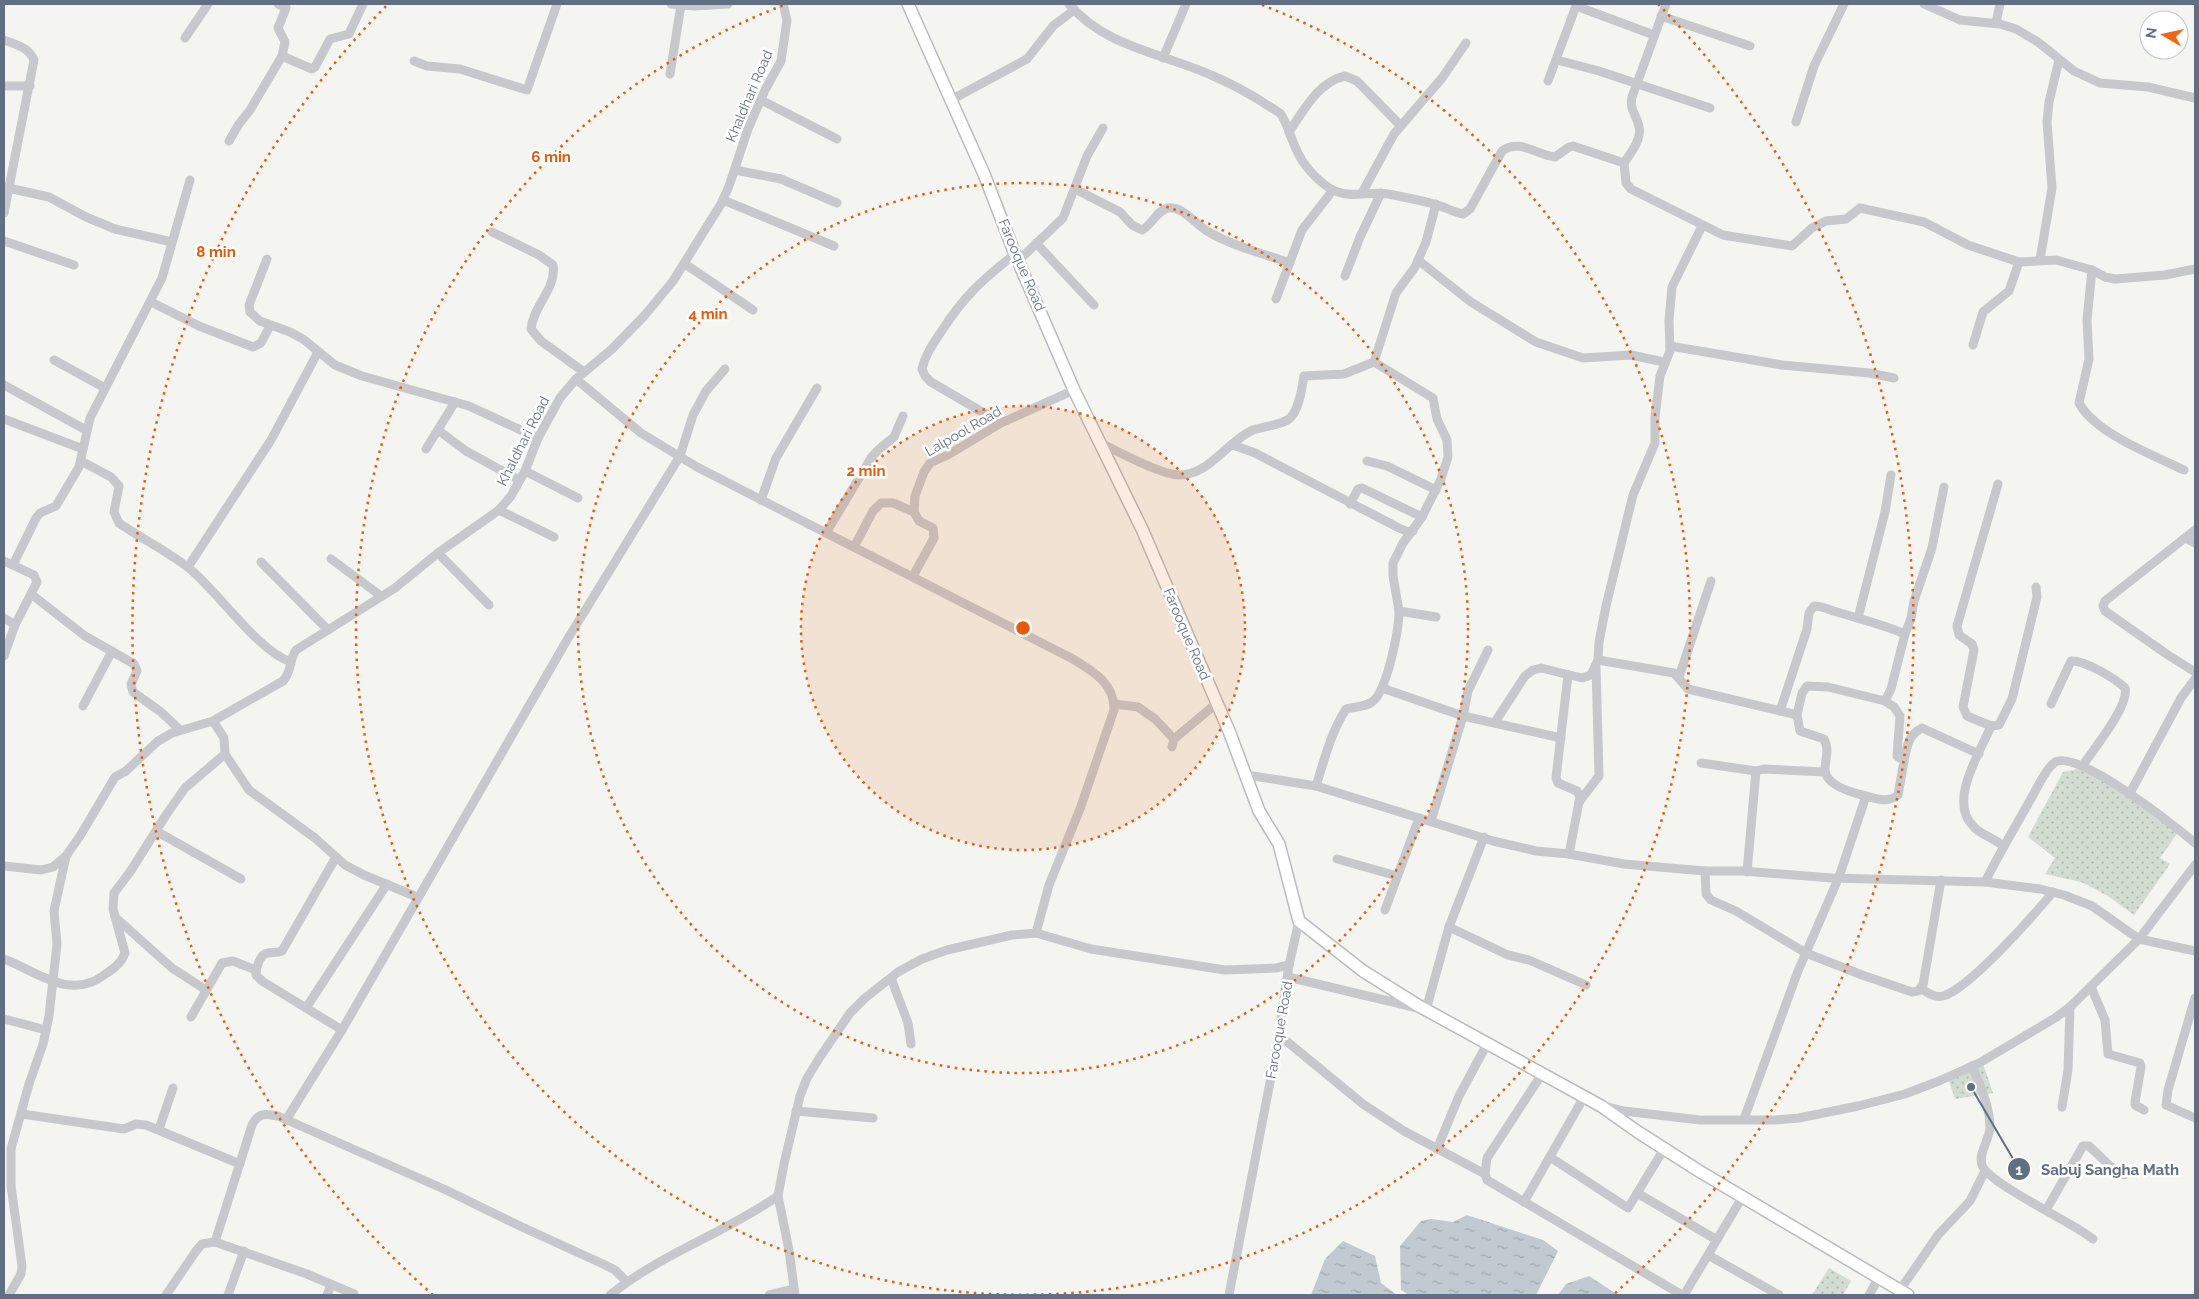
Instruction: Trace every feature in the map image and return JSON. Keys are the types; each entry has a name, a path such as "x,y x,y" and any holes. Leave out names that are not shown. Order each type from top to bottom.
{"main road":[{"name":"Farooque Road","path":"908,4 984,174 1074,390 1142,529 1247,775 1259,811 1279,844 1299,921"},
{"path":"1299,921 1363,971 1426,1010 1601,1106 1664,1149 1904,1293"}],"street":[{"path":"185,38 208,4"},
{"path":"229,141 282,56 285,42 278,28 286,8 278,4"},
{"path":"282,56 312,69 315,67 330,39 349,34 363,4"},
{"path":"414,62 427,66 460,69 527,90 557,4"},
{"path":"670,74 676,4 696,6 728,4"},
{"name":"Khaldhari Road","path":"66,856 115,777 126,771 158,741 180,730 213,721 283,681 290,671 291,662 296,650 381,596 499,510 511,496 525,471 538,438 560,398 576,379 612,349 645,315 685,264 723,200 748,129 781,61 787,20 782,4"},
{"path":"1163,58 1186,4"},
{"path":"1666,4 1630,103 1639,127 1639,133 1633,149 1624,162 1626,183 1631,189 1692,218 1702,226 1723,234 1792,246 1820,224 1846,219 1857,208 1866,208 1924,222 1968,245 2019,262 2056,260 2092,270 2105,277 2115,279 2165,275 2195,269"},
{"path":"1796,122 1814,66 1844,4"},
{"path":"1924,4 1960,20 1996,23 2016,29 2028,35 2074,71 2100,83 2129,84 2195,98"},
{"path":"1996,23 2000,4"},
{"path":"1548,81 1576,5 1654,35"},
{"path":"950,100 1026,59 1052,26 1071,7 1085,21 1134,48 1210,74 1253,96 1281,114 1292,143 1306,166 1320,181 1333,190 1346,194 1381,193 1436,204 1463,214 1474,202 1502,151 1511,146 1524,147 1555,157 1573,146 1624,162"},
{"path":"1661,16 1750,46"},
{"path":"4,40 26,48 31,52 34,60 30,86 6,187 4,213"},
{"path":"1362,193 1400,124 1426,99 1466,43"},
{"path":"1557,60 1599,71 1710,108"},
{"path":"2040,260 2052,188 2047,122 2049,102 2059,60"},
{"path":"1289,132 1318,91 1329,82 1345,76 1357,81 1400,124"},
{"path":"4,86 30,86"},
{"path":"761,100 837,138"},
{"path":"1002,423 931,382 925,376 922,369 928,352 961,302 973,288 1036,243 1063,218 1088,156 1103,128"},
{"path":"735,170 781,179 837,203"},
{"path":"13,565 36,518 40,513 53,509 59,502 81,462 86,430 105,388 162,278 190,180"},
{"path":"6,187 49,198 115,229 172,242"},
{"path":"1075,189 1120,212 1136,228 1142,230 1163,209 1173,208 1182,212 1210,233 1290,263"},
{"path":"1276,300 1302,230 1333,190"},
{"path":"1345,276 1360,237 1381,193"},
{"path":"723,200 834,246"},
{"path":"1374,362 1396,293 1418,260 1426,242 1436,204"},
{"path":"1579,802 1599,776 1597,662 1599,642 1633,495 1656,443 1655,417 1660,376 1670,346 1669,320 1672,287 1702,226"},
{"path":"492,232 539,255 553,265 553,280 532,321 531,329 541,341 584,372"},
{"path":"4,241 74,265"},
{"path":"1036,243 1094,305"},
{"path":"267,259 250,300 248,309 254,316 270,326 296,335 335,365 362,376 455,402 492,416 538,438"},
{"path":"1418,260 1471,302 1536,342 1582,358 1631,355 1664,362"},
{"path":"1973,345 1983,312 2009,291 2019,262"},
{"path":"685,264 754,310"},
{"path":"2092,270 2087,320 2089,359 2079,403 2090,416 2120,439 2184,470"},
{"path":"151,302 199,326 253,348 261,343 270,326"},
{"path":"1670,346 1782,365 1869,373 1894,378"},
{"path":"188,567 271,440 318,352"},
{"path":"54,360 105,388"},
{"path":"1098,442 1137,460 1181,475 1193,473 1252,431 1289,418 1294,413 1304,376 1344,374 1374,362"},
{"path":"1316,786 1327,751 1346,709 1372,703 1382,688 1399,627 1399,611 1392,576 1393,563 1402,544 1422,517 1436,490 1448,457 1447,440 1437,419 1433,398 1374,362"},
{"path":"286,1120 342,1030 567,640 680,456 693,415 706,392 725,369"},
{"path":"576,379 641,433 697,468 913,576 955,600 1049,647 1095,673 1109,688 1114,704 1112,718 1080,809 1049,885 1036,933"},
{"path":"4,385 86,430"},
{"path":"760,500 779,451 817,388"},
{"name":"Lalpool Road","path":"914,512 915,496 924,472 930,464 956,452 1002,423 1074,390"},
{"path":"426,449 455,402"},
{"path":"826,533 871,458 894,436 903,416"},
{"path":"4,419 83,449"},
{"path":"438,430 466,451 519,480"},
{"path":"1233,445 1256,453 1350,504 1399,528 1408,532 1413,531"},
{"path":"1367,461 1387,466 1436,490"},
{"path":"81,462 116,481 118,494 114,512 119,523 188,567 203,580 271,652 291,662"},
{"path":"525,471 578,498"},
{"path":"1858,618 1885,512 1891,475"},
{"path":"1998,484 1957,631 1959,635 1972,644 1974,650 1963,712 1967,716 1991,726 1999,725 2012,699 2037,597 2036,587"},
{"path":"1885,701 1891,689 1914,602 1932,548 1944,487"},
{"path":"1350,504 1358,489 1362,488 1422,517"},
{"path":"854,547 872,511 881,503 893,503 914,512 919,520 933,528 935,532 934,538 913,576"},
{"path":"499,510 554,538"},
{"path":"2195,530 2106,601 2103,606 2105,610 2195,672"},
{"path":"2185,538 2195,543"},
{"path":"438,553 489,605"},
{"path":"331,559 381,596"},
{"path":"4,561 34,575 36,578 32,594 15,625 4,656"},
{"path":"261,562 328,630"},
{"path":"1711,581 1679,677 1680,683 1688,689 1797,716"},
{"path":"32,594 85,636 130,661 136,668 131,684 132,692 161,712 180,730"},
{"path":"1780,711 1807,629 1812,607 1824,606 1834,612 1884,625 1905,634"},
{"path":"1399,611 1436,617"},
{"path":"4,618 15,625"},
{"path":"1431,821 1463,716 1468,691 1488,650"},
{"path":"83,706 112,651"},
{"path":"2051,704 2070,661 2085,664 2120,683 2125,688 2126,698 2083,765"},
{"path":"1494,722 1525,676 1533,670 1541,668 1582,678 1591,675 1597,662"},
{"path":"1597,662 1674,673 1679,677"},
{"path":"1568,675 1556,778 1558,782 1577,792 1580,797 1569,854"},
{"path":"2129,795 2181,698 2194,685"},
{"path":"1904,761 1898,756 1900,716 1894,707 1885,701 1828,687 1808,686 1802,693 1797,716 1800,731 1824,739 1828,746 1825,772 1829,780 1834,784 1866,796 1883,800 1895,798 1900,789 1909,739 1922,728 1979,754"},
{"path":"1382,688 1463,716 1561,738"},
{"path":"1114,704 1138,707 1155,719 1173,743 1217,703"},
{"path":"213,721 224,738 225,754 250,790 356,871 417,898"},
{"path":"1991,726 1967,780 1963,797 1964,810 1973,827 1994,838 2003,846"},
{"path":"4,959 53,982 82,985 100,979 116,967 125,953 114,916 112,902 114,893 185,788 225,754"},
{"path":"1985,882 2003,846 2054,762 2070,761 2083,765 2158,814 2195,843"},
{"path":"1701,763 1756,771 1764,769 1825,772"},
{"path":"1747,872 1756,771"},
{"path":"1247,775 1316,786 1484,838 1536,852 1569,854 1624,864 1705,871 1839,878 1985,882 2053,892 2092,906 2139,939 2195,951"},
{"path":"1744,1120 1798,972 1839,878 1866,796"},
{"path":"1385,910 1419,818"},
{"path":"156,831 241,879"},
{"path":"1288,977 1426,1010 1449,927 1484,838"},
{"path":"4,866 41,870 53,867 66,856"},
{"path":"10,1295 21,1274 22,1266 7,1148 22,1114 29,1084 46,1030 58,944 54,911 66,856"},
{"path":"336,857 282,951 266,953 256,970 256,975 262,981 342,1030"},
{"path":"1337,859 1397,876"},
{"path":"1601,1106 1624,1111 1700,1120 1775,1120 1799,1118 1905,1094 1972,1066 2056,1018 2070,1007 2139,939 2195,865"},
{"path":"1705,871 1707,898 1736,912 1806,953 1912,992 1921,989 1937,996 1944,995 1964,983 2031,918 2053,892"},
{"path":"1921,989 1941,880"},
{"path":"306,1008 387,884"},
{"path":"114,916 172,968 206,990"},
{"name":"Farooque Road","path":"1229,1295 1279,1035 1289,965 1299,921"},
{"path":"1449,927 1508,955 1529,960 1586,985"},
{"path":"769,1295 795,1292 778,1196 796,1111 807,1078 834,1035 865,998 891,978 922,959 947,950 1012,935 1036,933 1091,949 1225,970 1276,968 1289,965"},
{"path":"191,1017 218,969 227,961 240,962 256,970"},
{"path":"891,978 908,1023 911,1044"},
{"path":"2091,987 2105,1020 2108,1054 2140,1063 2135,1105 2144,1110"},
{"path":"2195,998 2168,1090 2166,1105 2195,1118"},
{"path":"2062,1107 2069,1060 2070,1007"},
{"path":"4,1019 46,1030"},
{"path":"1279,1035 1363,1104 1404,1131 1485,1174"},
{"path":"1437,1148 1459,1096 1487,1044"},
{"path":"1972,1066 1984,1097 1989,1119 1988,1139 1981,1160 1985,1171 2026,1199 2081,1229 2093,1239"},
{"path":"1542,1074 1487,1158 1485,1174 1487,1180 1493,1184 1683,1295 1743,1196"},
{"path":"159,1129 173,1088"},
{"path":"1524,1202 1584,1097"},
{"path":"796,1111 873,1118"},
{"path":"22,1114 124,1129 141,1124 159,1129 240,1164"},
{"path":"215,1242 255,1118 264,1114 286,1120 446,1190 603,1264 614,1270 627,1282"},
{"path":"2046,1210 2083,1146 2089,1146 2110,1166 2124,1175"},
{"path":"1550,1157 1628,1208 1664,1149"},
{"path":"1904,1293 1938,1235 1970,1201 1985,1171"},
{"path":"1637,1193 1717,1240"},
{"path":"610,1295 627,1282 728,1227 778,1196"},
{"path":"166,1295 202,1244 215,1242 244,1251 354,1294"},
{"path":"228,1295 244,1251"},
{"path":"1708,1255 1779,1295"},
{"path":"1870,1295 1878,1278"},
{"path":"327,1295 332,1284"}],"shaded area":[{"path":"2087,767 2179,831 2160,858 2170,864 2134,915 2108,896 2081,882 2045,874 2055,858 2028,837 2063,772"},
{"path":"1983,1064 1993,1093 1955,1099 1949,1081"},
{"path":"1829,1268 1851,1281 1843,1295 1812,1295"}],"water":[{"path":"1467,1215 1543,1240 1558,1251 1536,1295 1409,1295 1401,1290 1400,1246 1421,1221 1431,1219 1453,1222"},
{"path":"1343,1241 1375,1256 1381,1283 1397,1295 1311,1295 1325,1259"},
{"path":"1589,1276 1618,1295 1558,1295 1566,1284"}],"place":[{"name":"Sabuj Sangha Math","path":"1971,1087"}]}
